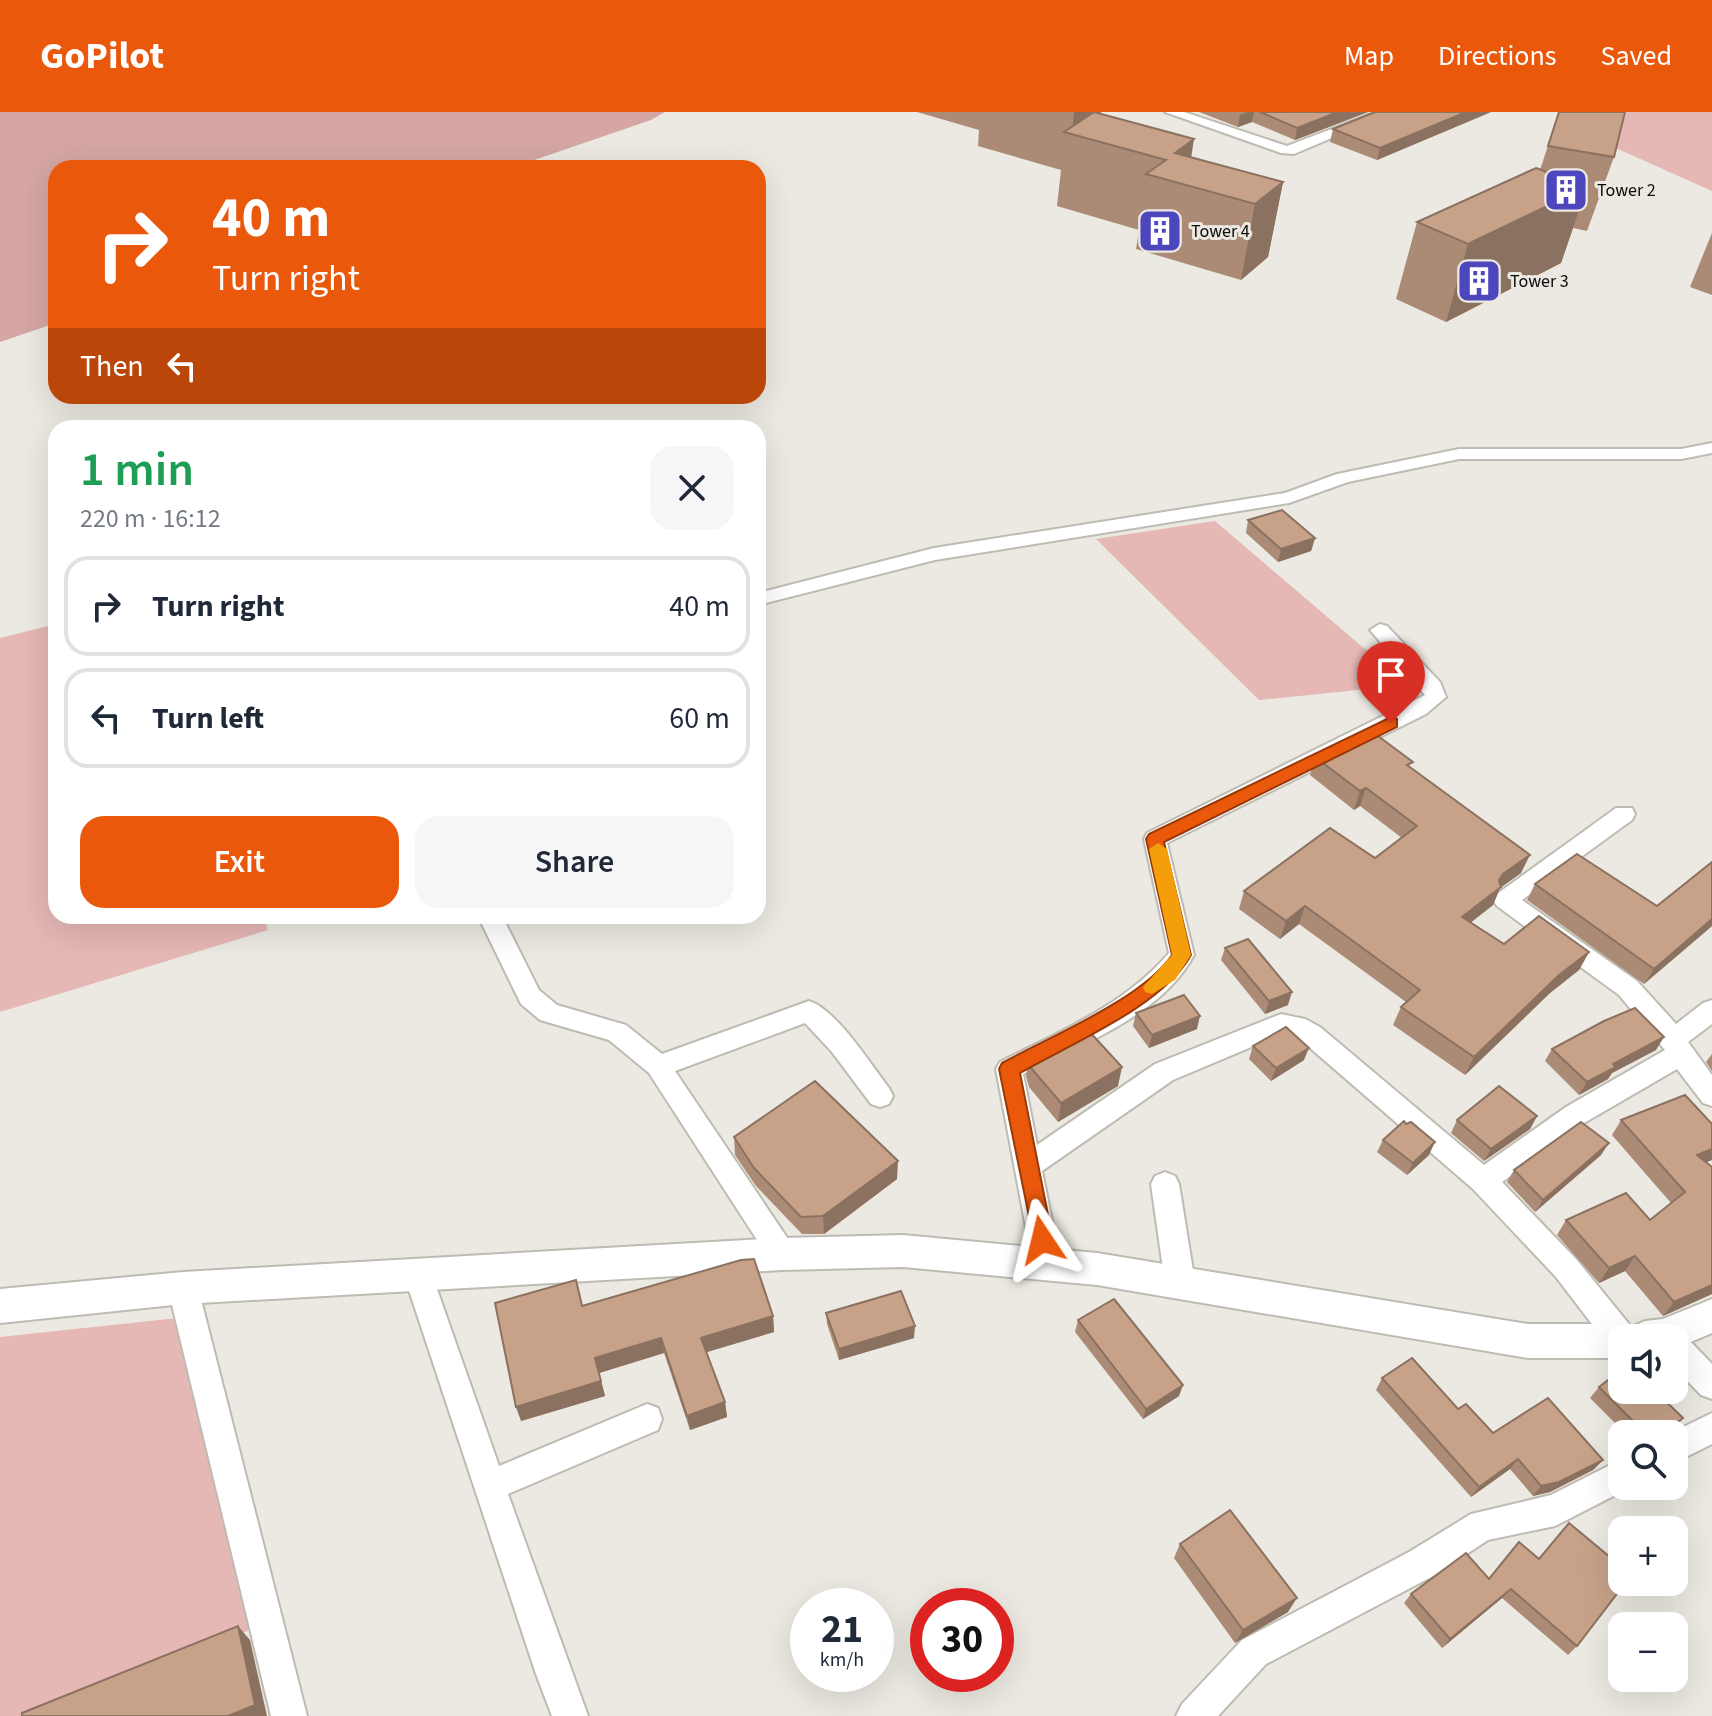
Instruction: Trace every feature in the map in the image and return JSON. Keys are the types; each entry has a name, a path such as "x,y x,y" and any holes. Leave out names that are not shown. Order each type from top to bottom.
{"street":[{"path":"1181,113 1286,150 1294,150 1387,112"},
{"path":"766,597 934,554 1289,498 1343,478 1459,454 1681,454 1712,448"},
{"path":"1047,1265 1009,1069 1139,997 1169,974 1182,955 1155,839 1419,709 1436,697 1433,687 1380,630"},
{"path":"1624,814 1505,900 1628,988 1677,1046 1712,1095"},
{"path":"494,924 530,997 549,1013 617,1032 658,1066 782,1254"},
{"path":"1483,1181 1677,1046 1712,1010"},
{"path":"658,1066 809,1011 841,1045 880,1096"},
{"path":"1029,1165 1164,1072 1281,1024 1296,1026 1311,1034 1483,1181 1566,1268 1610,1324"},
{"path":"1165,1184 1180,1283"},
{"path":"0,1306 183,1288 782,1254 903,1251 1047,1265 1180,1283 1528,1341 1608,1340"},
{"path":"418,1275 570,1716"},
{"path":"183,1288 289,1716"},
{"path":"1688,1328 1712,1316"},
{"path":"1688,1363 1712,1385"},
{"path":"490,1486 647,1419"},
{"path":"1688,1441 1712,1428"},
{"path":"1194,1716 1254,1652 1421,1564 1482,1525 1555,1510 1608,1482"}],"shaded area":[{"path":"0,112 665,112 651,120 534,160 48,160 48,326 0,342"},
{"path":"1610,112 1712,112 1712,191 1571,128"},
{"path":"1215,521 1407,685 1259,700 1096,539"},
{"path":"48,626 48,924 266,924 268,930 0,1012 0,638"},
{"path":"178,1318 250,1630 33,1716 0,1716 0,1337"}],"building":[{"path":"1094,112 1194,139 1175,153 1283,182 1255,204 1146,174 1166,160 1064,132"},
{"path":"1260,112 1338,112 1297,128"},
{"path":"1375,112 1466,112 1380,148 1333,129"},
{"path":"1559,112 1625,112 1614,157 1548,146"},
{"path":"1536,168 1587,187 1468,244 1417,222"},
{"path":"1282,510 1315,538 1281,549 1248,520"},
{"path":"1370,730 1413,762 1407,765 1530,855 1503,874 1499,880 1501,887 1462,917 1504,944 1539,916 1589,952 1559,975 1474,1057 1401,1007 1420,990 1305,906 1286,921 1244,891 1330,828 1375,858 1417,826 1366,788 1360,791 1315,757"},
{"path":"1577,854 1657,906 1712,862 1712,919 1654,969 1535,884"},
{"path":"1248,939 1292,992 1269,1001 1225,948"},
{"path":"1184,995 1200,1016 1152,1035 1136,1013"},
{"path":"1635,1008 1664,1037 1613,1064 1616,1067 1587,1082 1552,1049 1604,1021"},
{"path":"1286,1027 1309,1048 1276,1068 1253,1046"},
{"path":"1087,1029 1122,1067 1061,1103 1031,1068 1029,1057"},
{"path":"815,1081 898,1161 823,1216 801,1217 754,1168 734,1137"},
{"path":"1499,1086 1537,1116 1491,1149 1457,1120"},
{"path":"1685,1095 1712,1124 1712,1149 1697,1155 1712,1167 1712,1285 1674,1302 1635,1256 1609,1268 1566,1220 1626,1193 1650,1220 1685,1192 1621,1120"},
{"path":"1404,1121 1406,1124 1411,1122 1435,1142 1413,1163 1383,1140"},
{"path":"1581,1122 1609,1143 1543,1200 1514,1170"},
{"path":"754,1259 773,1316 701,1338 725,1402 687,1416 661,1338 595,1358 601,1381 516,1407 495,1303 576,1280 582,1306 741,1260"},
{"path":"901,1291 915,1326 839,1349 826,1313"},
{"path":"1114,1299 1183,1385 1146,1409 1078,1320"},
{"path":"1412,1358 1458,1409 1466,1404 1493,1433 1548,1398 1603,1460 1559,1482 1541,1486 1518,1459 1479,1487 1382,1378"},
{"path":"1608,1380 1608,1396 1599,1387"},
{"path":"1616,1404 1668,1404 1683,1418 1681,1420 1632,1420"},
{"path":"1230,1510 1297,1598 1243,1630 1180,1544"},
{"path":"1569,1523 1608,1555 1608,1596 1615,1596 1577,1646 1511,1589 1450,1639 1411,1594 1466,1553 1489,1579 1519,1542 1539,1559"},
{"path":"238,1626 255,1705 228,1716 22,1716 22,1713"}],"slow traffic":[{"path":"1152,987 1169,974 1182,955 1158,849"}],"place":[{"name":"Tower 2","path":"1566,190"},
{"name":"Tower 4","path":"1160,231"},
{"name":"Tower 3","path":"1479,281"}],"route":[{"path":"1042,1240 1009,1069 1139,997 1169,974 1182,955 1155,839 1391,723"}]}
